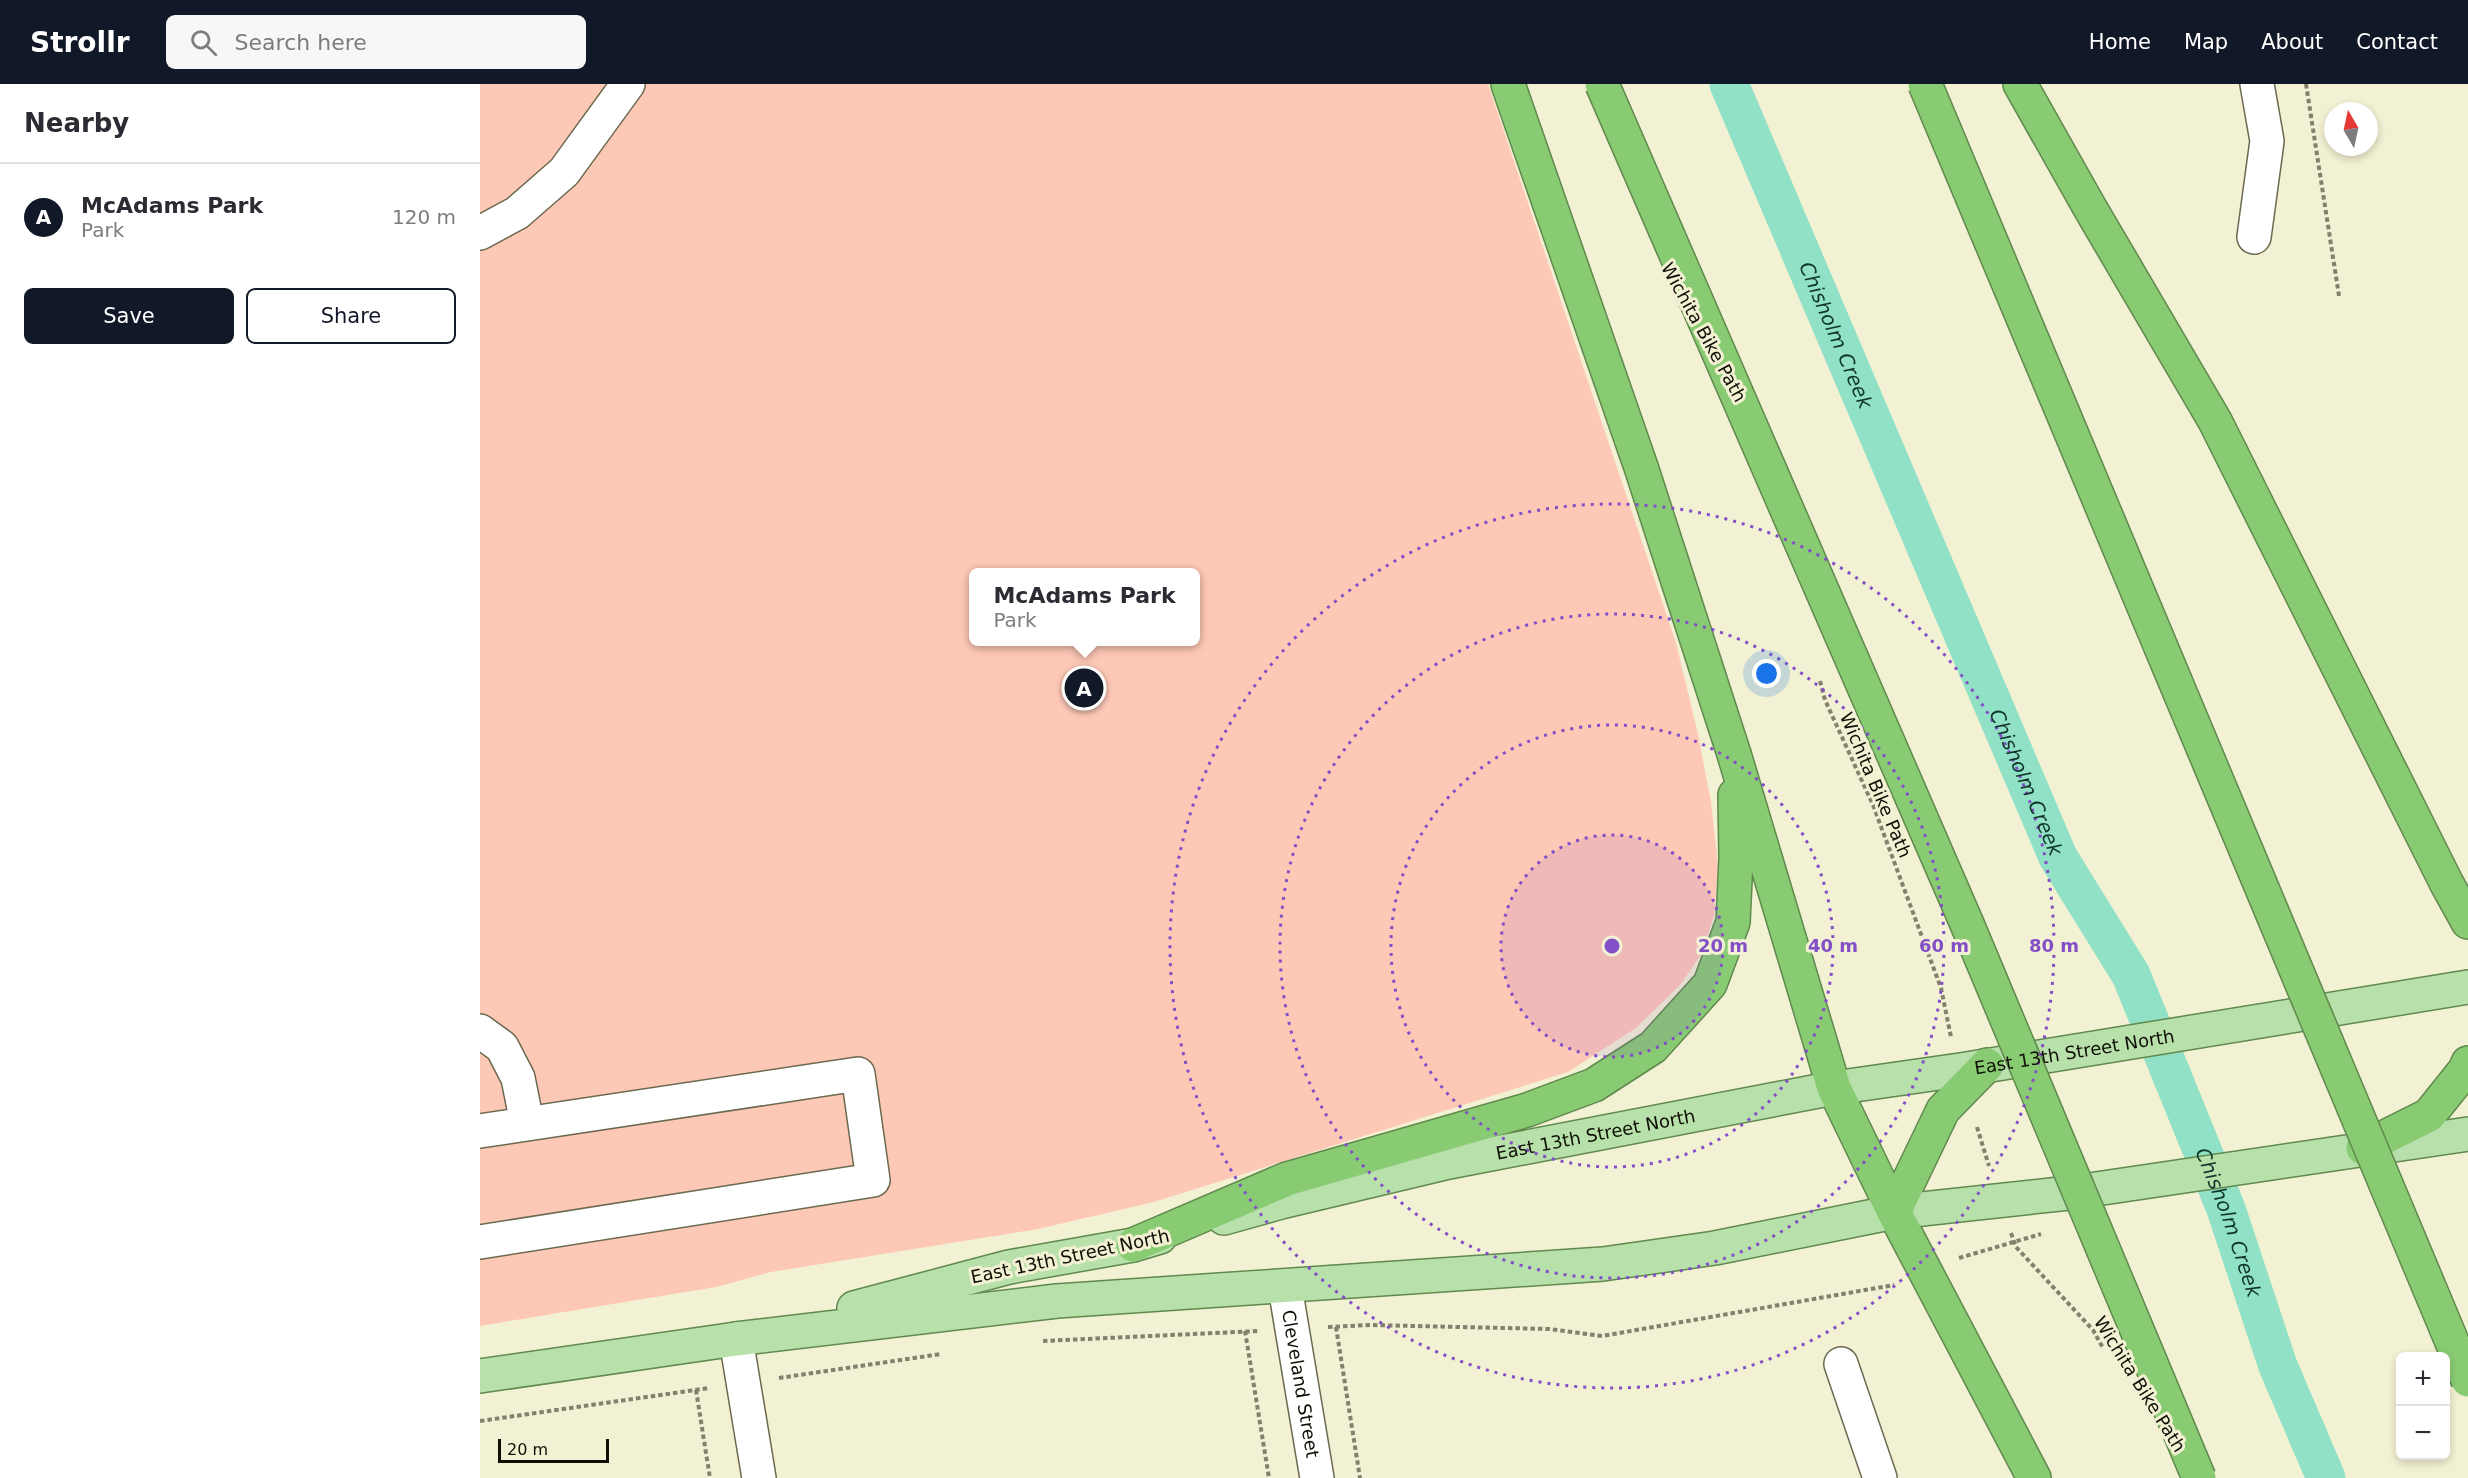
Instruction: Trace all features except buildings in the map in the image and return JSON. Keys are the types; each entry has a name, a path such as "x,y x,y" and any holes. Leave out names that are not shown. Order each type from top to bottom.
{"highway":[{"path":"1508,84 1641,467 1734,754 1834,1088 1894,1212 2034,1478"},
{"path":"1602,84 1968,924 2199,1478"},
{"path":"1925,84 2468,1380"},
{"path":"2020,84 2215,421 2446,884 2468,922"},
{"path":"1133,1245 1287,1179 1527,1110 1594,1085 1653,1047 1710,984 1733,922 1736,859 1734,754"},
{"path":"2362,1148 2429,1115 2465,1070 2468,1063"},
{"path":"1894,1212 1943,1110 1970,1074"}],"main road":[{"name":"East 13th Street North","path":"736,1339 1009,1267 1133,1245 1281,1202 1449,1162 1834,1088 1970,1074 2468,987"},
{"name":"East 13th Street North","path":"480,1376 736,1339 1057,1301 1603,1264 1715,1248 1894,1212 2069,1193 2468,1134"}],"street":[{"path":"480,233 517,213 564,172 628,84"},
{"path":"2254,237 2267,141 2257,84"},
{"path":"480,1031 502,1047 518,1078 527,1123"},
{"path":"480,1131 858,1074 873,1180 480,1242"},
{"name":"Cleveland Street","path":"1285,1287 1317,1478"},
{"path":"736,1339 759,1478"},
{"path":"1841,1364 1880,1478"}],"path":[{"path":"2306,84 2338,296"},
{"name":"Wichita Bike Path","path":"1819,678 1826,700 1873,805 1941,988 1944,1012 1970,1074 1999,1200 2016,1247 2093,1330 2104,1349"},
{"path":"1037,1341 1370,1325 1549,1329 1602,1336 1777,1304"},
{"path":"1336,1327 1360,1478"},
{"path":"1245,1331 1269,1478"},
{"path":"480,1421 944,1353"},
{"path":"696,1390 710,1478"}],"shaded area":[{"path":"480,84 1488,84 1676,643 1698,734 1711,802 1718,866 1714,915 1702,953 1681,984 1636,1028 1568,1072 1154,1202 1038,1229 771,1272 716,1287 480,1326"}],"waterway":[{"name":"Chisholm Creek","path":"1729,84 2058,857 2131,975 2226,1209 2278,1366 2326,1478"}],"place":[{"name":"McAdams Park","path":"1084,688"}]}
